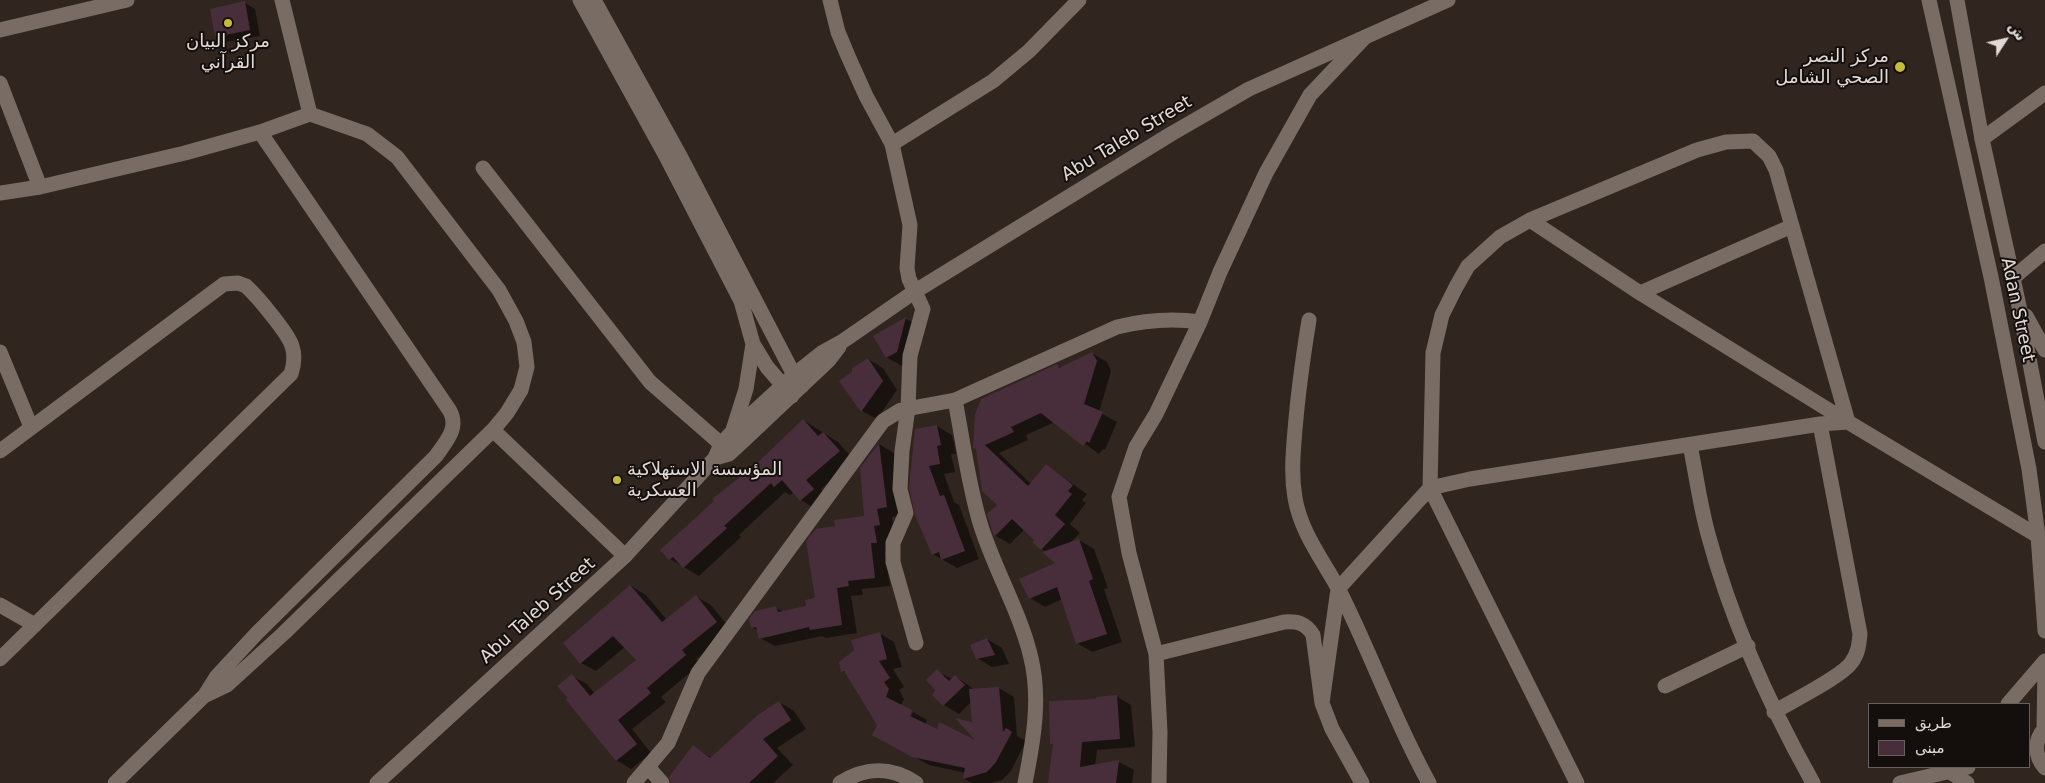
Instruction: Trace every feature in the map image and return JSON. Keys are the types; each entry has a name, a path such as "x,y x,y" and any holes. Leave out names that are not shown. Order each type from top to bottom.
{"street":[{"path":"0,30 127,0"},
{"path":"282,0 310,114"},
{"path":"580,0 668,160 741,301 753,344 767,367 793,385"},
{"path":"594,0 679,154 793,385"},
{"path":"830,0 836,25 848,56 866,96 892,144 910,225 907,268 914,292 923,309 910,356 908,408 900,489 906,512 893,543 893,562 916,643"},
{"path":"892,144 993,81 1029,52 1079,0"},
{"name":"Abu Taleb Street","path":"377,783 625,556 718,451 732,432 829,360 843,341 914,292 1171,134 1249,89 1448,0"},
{"name":"Adan Street","path":"1929,0 2013,380 2030,469 2038,536 2045,631"},
{"name":"Adan Street","path":"1959,1 1982,139 2018,301 2045,438"},
{"path":"1159,783 1160,732 1156,654 1129,553 1119,497 1136,447 1156,414 1200,322 1240,227 1266,173 1310,95 1365,37"},
{"path":"0,83 40,186"},
{"path":"1982,139 2045,93"},
{"path":"0,192 40,186 185,153 260,132 310,114 367,134 397,157 499,290 508,305 524,342 526,367 521,390 507,413 493,430 278,639 227,685 204,696"},
{"path":"115,783 204,696 218,676 257,633 436,456 451,434 455,421 260,132"},
{"path":"1577,783 1430,488 1433,353 1442,315 1468,266 1500,237 1530,220 1697,150 1726,142 1753,141 1769,156 1776,170 1848,422"},
{"path":"484,168 650,382 718,451"},
{"path":"1530,220 1640,293 1848,422 2038,536"},
{"path":"1640,293 1792,226"},
{"path":"2013,278 2045,251"},
{"path":"0,451 224,284 246,286 292,346 294,365 291,374 0,659"},
{"path":"2018,301 2045,350"},
{"path":"634,783 668,743 698,673 883,421 900,410 956,400 1117,327 1161,319 1200,322"},
{"path":"1309,320 1300,376 1292,477 1295,500 1303,525 1318,558 1338,589 1403,735 1429,783"},
{"path":"732,432 746,389 753,344"},
{"path":"0,352 31,427"},
{"name":"Abu Taleb Street","path":"718,451 728,454 793,385"},
{"path":"956,400 969,479 980,522 1011,599 1031,659 1035,710 1030,756 1024,783"},
{"path":"1322,703 1338,589 1430,488 1470,479 1820,424 1848,422"},
{"path":"1774,712 1845,670 1854,658 1859,643 1860,634 1820,424"},
{"path":"493,430 625,556"},
{"path":"1690,445 1708,534 1748,646 1774,712 1813,783"},
{"path":"0,605 35,624"},
{"path":"1156,654 1284,622 1301,624 1308,627 1313,635 1322,703 1332,729 1362,783"},
{"path":"1664,686 1748,646"},
{"path":"2009,703 2045,661"},
{"path":"2038,765 2036,747 2045,667"},
{"path":"648,767 662,783"},
{"path":"1900,783 1962,768"},
{"path":"840,783 854,774 875,769 907,778 916,783"},
{"path":"1944,771 1966,783"}],"building":[{"path":"245,1 250,30 215,37 210,9"},
{"path":"906,317 897,352 886,358 873,336"},
{"path":"1092,352 1097,361 1084,404 1103,412 1089,443 1087,441 1083,446 1041,413 1011,427 1014,432 985,445 1028,486 1046,464 1073,485 1068,491 1072,494 1055,515 1065,524 1041,550 1033,543 1034,540 1012,519 994,537 987,514 997,505 982,491 976,449 973,448 975,414 981,399 1057,364 1059,368"},
{"path":"868,358 883,381 861,412 839,381 852,372 852,368"},
{"path":"803,419 818,436 823,432 840,451 806,480 814,489 800,501 782,480 774,487 771,483 724,526 727,528 683,568 673,557 669,560 660,550 714,501 712,499 754,466"},
{"path":"937,425 941,445 937,446 940,464 929,466 940,496 944,495 965,551 941,560 939,552 932,555 915,515 909,488 915,429"},
{"path":"879,443 887,507 877,509 880,525 874,526 877,543 871,543 875,578 848,581 849,586 837,588 842,625 810,630 809,627 759,639 756,627 751,628 749,619 755,611 776,606 778,612 806,606 805,600 815,598 806,541 816,529 835,526 834,520 864,516 860,468"},
{"path":"1079,539 1093,579 1089,581 1107,634 1076,644 1057,587 1029,599 1019,579 1055,563 1042,552"},
{"path":"630,585 662,622 696,595 717,622 682,650 686,655 647,688 651,693 618,720 637,744 616,761 566,700 567,697 557,686 572,674 590,696 636,660 613,636 580,664 563,643"},
{"path":"880,632 887,659 879,661 890,678 884,682 889,689 886,697 912,710 910,716 937,729 939,722 975,740 955,718 972,722 969,689 999,687 1003,732 1006,728 1012,732 996,762 987,772 963,779 965,768 912,757 872,735 877,725 844,671 841,672 839,662 854,650 851,640"},
{"path":"987,638 995,655 976,659 970,645"},
{"path":"937,669 949,681 955,675 965,685 943,706 932,695 935,690 926,680"},
{"path":"1117,695 1120,739 1082,742 1080,767 1119,760 1116,783 1048,783 1053,744 1050,744 1049,701 1096,699 1096,697"},
{"path":"779,701 791,720 763,739 778,756 749,783 671,783 669,777 693,745 710,758 758,715"}],"place":[{"name":"مركز البيان القرآني","path":"228,23"},
{"name":"مركز النصر الصحي الشامل","path":"1900,67"},
{"name":"المؤسسة الاستهلاكية العسكرية","path":"617,480"}]}
